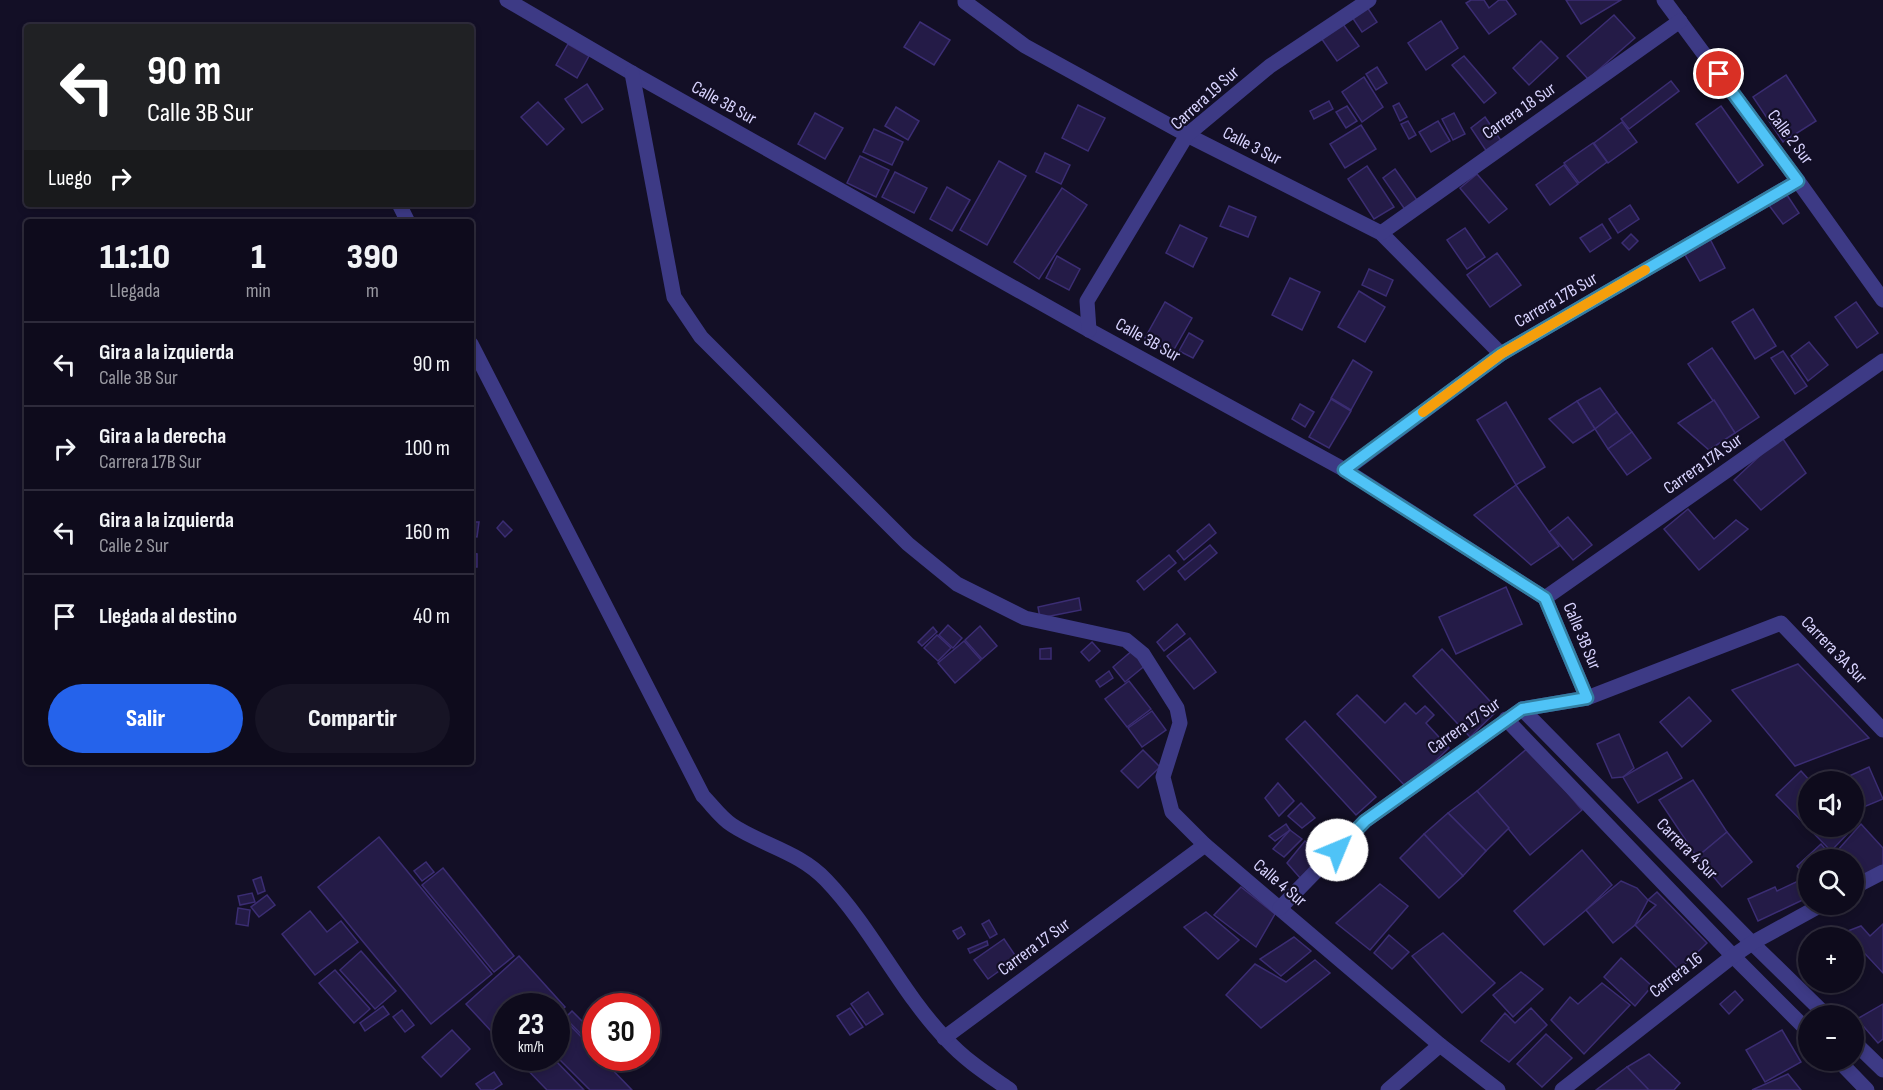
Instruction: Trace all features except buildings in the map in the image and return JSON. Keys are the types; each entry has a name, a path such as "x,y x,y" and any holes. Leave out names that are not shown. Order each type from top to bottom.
{"street":[{"name":"Calle 3B Sur","path":"507,0 632,73 1089,330 1344,470 1545,598 1587,698"},
{"name":"Calle 3 Sur","path":"965,0 965,3 1025,46 1187,135 1381,233 1501,354"},
{"name":"Carrera 19 Sur","path":"1089,330 1087,301 1187,135 1270,66 1370,0"},
{"name":"Calle 2 Sur","path":"1664,0 1883,300"},
{"name":"Carrera 18 Sur","path":"1381,233 1680,21"},
{"name":"Calle 4 Sur","path":"632,73 674,297 701,337 908,544 957,584 1025,618 1126,640 1143,654 1177,708 1180,723 1163,777 1172,812 1205,845 1440,1045 1498,1090"},
{"name":"Carrera 17B Sur","path":"1344,470 1501,354 1798,181"},
{"path":"474,350 703,796 731,824 795,856 824,877 852,908 915,1001 944,1038 967,1060 1010,1090"},
{"name":"Carrera 17A Sur","path":"1545,598 1883,361"},
{"name":"Carrera 17 Sur","path":"1280,908 1365,821 1522,709 1587,698 1781,623"},
{"name":"Carrera 3A Sur","path":"1781,623 1883,730"},
{"name":"Carrera 4 Sur","path":"1522,709 1816,1005"},
{"path":"1506,719 1798,1021"},
{"name":"Carrera 17 Sur","path":"944,1038 1205,845"},
{"path":"1864,882 1883,872"},
{"name":"Carrera 16","path":"1562,1090 1733,956 1803,915"},
{"path":"1388,1090 1440,1045"},
{"path":"1864,1052 1883,1070"},
{"path":"1849,1071 1867,1090"}],"slow traffic":[{"path":"1423,412 1501,354 1645,270"}],"route":[{"path":"1337,850 1365,821 1522,709 1587,698 1545,598 1344,470 1501,354 1798,181 1719,74"}]}
